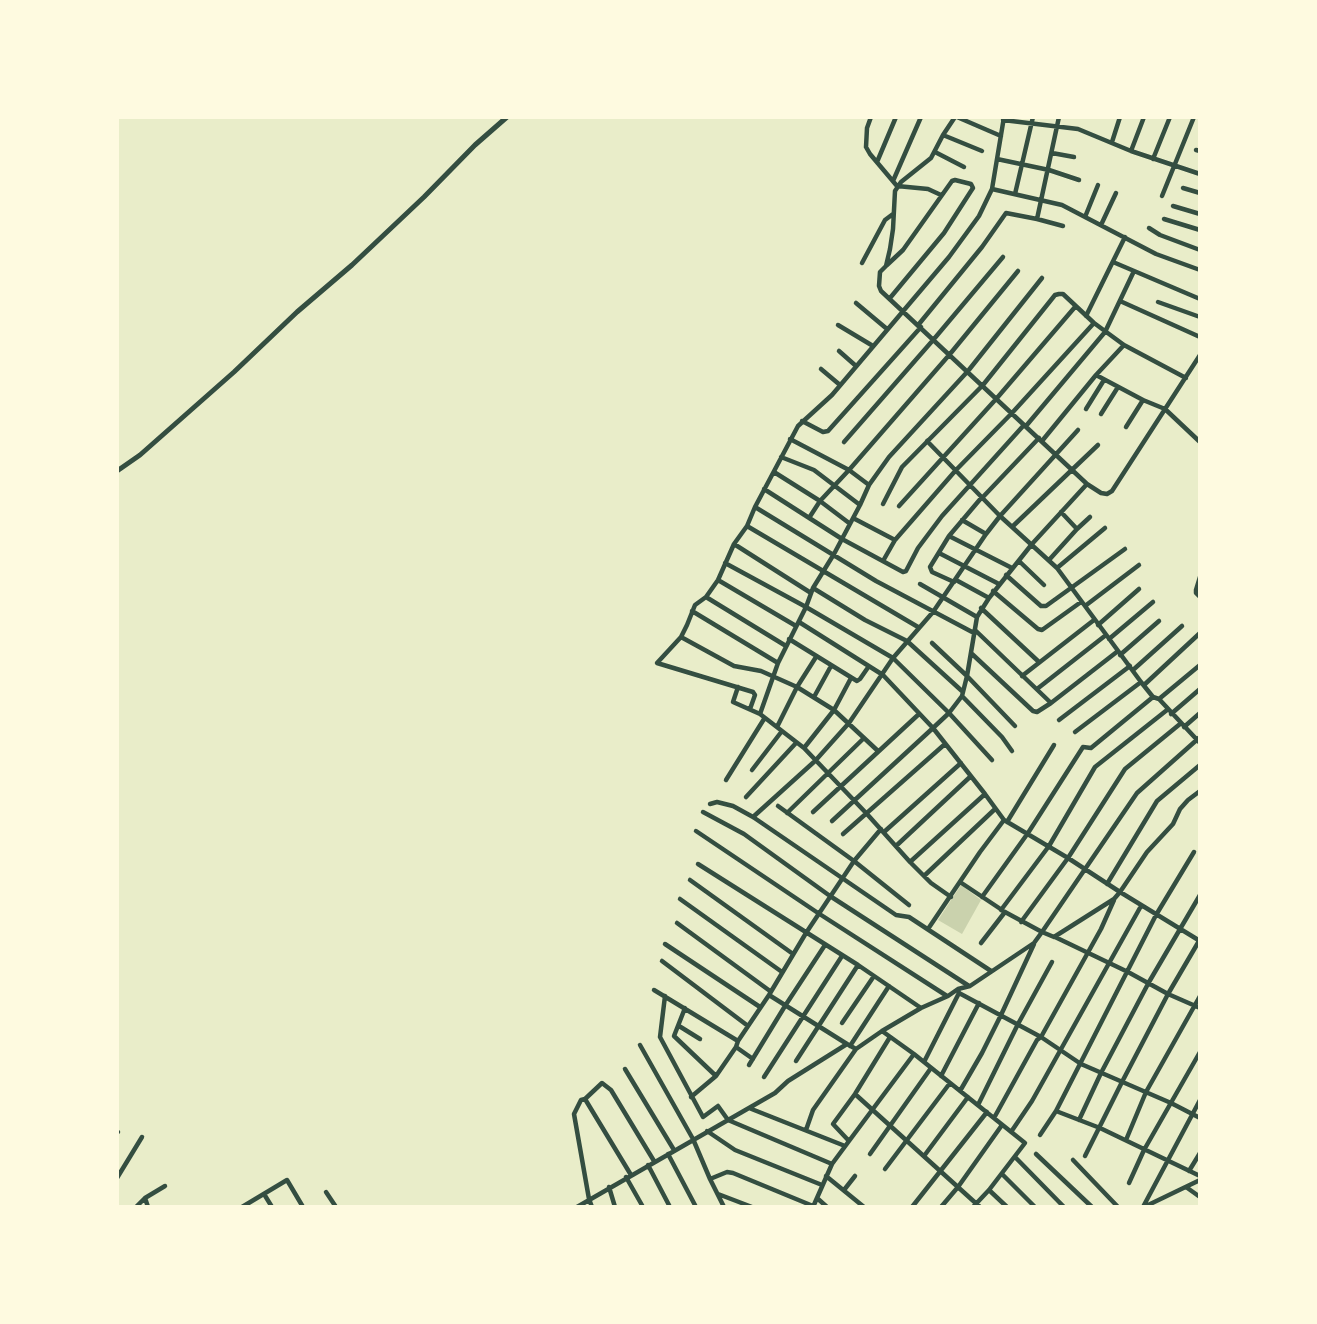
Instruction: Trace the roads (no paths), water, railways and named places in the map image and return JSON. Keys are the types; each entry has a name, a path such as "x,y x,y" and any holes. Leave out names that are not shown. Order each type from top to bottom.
{"street":[{"path":"117,471 140,455 352,265 507,117"},
{"path":"871,117 867,128 866,147 895,184 928,189 942,195"},
{"path":"877,162 896,117"},
{"path":"886,266 895,184 921,117"},
{"path":"895,184 927,163 956,117 1001,136"},
{"path":"1037,219 1059,117"},
{"path":"1112,142 1120,117"},
{"path":"1131,151 1144,117"},
{"path":"1153,159 1170,117"},
{"path":"1162,196 1194,117"},
{"path":"750,709 755,693 657,663 681,637 692,611 718,580 734,544 747,526 790,439 802,421 832,395 968,233 979,216 992,189 1004,119 1032,120 1078,129 1174,167 1200,174"},
{"path":"1015,194 1032,120"},
{"path":"1191,127 1200,130"},
{"path":"943,135 982,152"},
{"path":"935,152 964,167"},
{"path":"1052,153 1074,157"},
{"path":"997,159 1022,163 1079,180"},
{"path":"890,298 944,233 973,188 971,184 952,181 903,250 880,272 878,285 881,291 1087,484 1107,495 1200,355"},
{"path":"1085,216 1098,185"},
{"path":"1183,188 1200,193"},
{"path":"992,189 1062,205 1156,254 1200,270"},
{"path":"1101,225 1116,193"},
{"path":"1173,206 1200,214"},
{"path":"802,421 823,432 828,431 920,326 982,247 1003,215 1011,213 1063,226"},
{"path":"862,263 885,220 893,214"},
{"path":"1164,219 1200,230"},
{"path":"1149,228 1200,250"},
{"path":"1086,316 1125,237"},
{"path":"844,442 1003,257"},
{"path":"1113,262 1200,299"},
{"path":"809,518 820,501 950,355 1018,271"},
{"path":"764,489 842,539 900,572 906,571 918,548 942,516 1105,332 1134,271"},
{"path":"760,714 778,663 812,590 834,554 869,485 889,457 968,371 1042,278"},
{"path":"883,504 902,467 983,385 1059,293 1124,345 1186,378"},
{"path":"1120,301 1200,337"},
{"path":"1158,302 1200,317"},
{"path":"856,303 887,329"},
{"path":"899,506 997,398 1075,306"},
{"path":"883,561 895,540 956,470 1094,323"},
{"path":"838,325 873,346"},
{"path":"989,597 930,567 962,520 1041,440 1124,345"},
{"path":"839,351 856,366"},
{"path":"821,369 840,385"},
{"path":"1096,375 1165,409 1200,442"},
{"path":"1086,409 1104,380"},
{"path":"1101,414 1118,387"},
{"path":"1126,427 1143,400"},
{"path":"753,817 815,761 849,723 893,658 933,612 1000,516 1078,430"},
{"path":"790,439 849,470 869,485"},
{"path":"927,441 1000,516 1057,568 1142,684 1199,740 1137,793 1034,943 1001,1015 960,1091"},
{"path":"1012,527 1098,445"},
{"path":"781,457 814,470 860,505"},
{"path":"774,472 849,523"},
{"path":"832,821 950,713 963,694 974,631 981,608 1032,544 1087,484"},
{"path":"755,507 876,581 974,631 1051,703"},
{"path":"1062,512 1077,529"},
{"path":"853,517 895,540"},
{"path":"1049,560 1090,517"},
{"path":"962,520 986,534"},
{"path":"747,526 918,627"},
{"path":"1057,568 1105,528"},
{"path":"949,536 1012,568"},
{"path":"734,544 865,620 907,641 963,694 1012,751"},
{"path":"1006,575 1043,607 1125,549"},
{"path":"939,553 999,584"},
{"path":"1019,561 1044,585"},
{"path":"726,563 893,658 950,713 992,760"},
{"path":"993,592 1042,630 1139,565"},
{"path":"1200,576 1196,593 1200,597"},
{"path":"718,580 883,675 933,728 1005,821 1200,941 1168,994 1085,1156"},
{"path":"919,584 977,617"},
{"path":"1098,625 1139,589"},
{"path":"706,597 786,646"},
{"path":"1037,689 1153,602"},
{"path":"981,608 1039,662"},
{"path":"692,611 778,663"},
{"path":"1022,676 1094,620"},
{"path":"971,652 1037,712 1159,621"},
{"path":"1059,720 1131,668 1182,626"},
{"path":"1074,732 1142,684 1200,632"},
{"path":"681,637 734,666 761,671 797,687 834,710 878,751"},
{"path":"789,639 858,681 869,666"},
{"path":"932,643 1015,726"},
{"path":"752,770 780,729 797,687 816,657"},
{"path":"982,897 1028,833 1083,747 1091,748 1200,664"},
{"path":"814,697 831,666"},
{"path":"804,748 834,710 851,678"},
{"path":"738,687 733,702 760,714 804,748 910,862 931,883 951,897"},
{"path":"981,943 1049,846 1095,767 1200,689"},
{"path":"1021,922 1068,858 1125,769 1200,713"},
{"path":"813,812 919,714"},
{"path":"726,780 765,718"},
{"path":"787,813 864,738"},
{"path":"746,797 796,743"},
{"path":"843,834 945,744"},
{"path":"928,929 1005,821 1054,744"},
{"path":"691,1097 716,1076 854,860 882,831 961,763"},
{"path":"1107,884 1157,801 1200,765"},
{"path":"896,846 971,776"},
{"path":"1054,937 1114,899 1147,852 1173,824 1180,809 1200,791"},
{"path":"910,862 985,794"},
{"path":"710,804 718,802 733,806 753,817 896,915 909,917 991,972"},
{"path":"778,806 854,860 909,905"},
{"path":"924,876 995,809"},
{"path":"703,812 744,834 830,896 970,986"},
{"path":"696,831 948,996"},
{"path":"1040,1135 1081,1064 1156,915 1194,852"},
{"path":"698,864 874,975 922,1009"},
{"path":"690,880 793,954"},
{"path":"960,882 1021,922 1197,1006"},
{"path":"1079,1120 1149,982 1200,895"},
{"path":"680,899 782,972"},
{"path":"994,1118 1101,929 1114,899"},
{"path":"1011,1132 1032,1101 1141,905"},
{"path":"677,923 785,1006 856,1049"},
{"path":"806,1130 813,1111 856,1049 882,1031 970,986 1034,943"},
{"path":"665,944 760,1007"},
{"path":"749,1065 825,945"},
{"path":"764,1077 842,956"},
{"path":"662,961 748,1026"},
{"path":"978,1105 1017,1024 1052,962"},
{"path":"796,1061 858,965"},
{"path":"842,1023 874,975"},
{"path":"577,1207 775,1093 788,1081 848,1045 889,986"},
{"path":"654,990 737,1044 753,1059"},
{"path":"958,991 1041,1037 1081,1064 1200,1118"},
{"path":"924,1062 958,991"},
{"path":"665,996 660,1037 703,1117 718,1106 728,1120 832,1164"},
{"path":"1126,1140 1146,1092 1197,1006 1200,996"},
{"path":"941,1076 979,1003"},
{"path":"685,1008 674,1036 716,1076"},
{"path":"678,1026 700,1039"},
{"path":"855,1094 976,1206 1025,1143 882,1031"},
{"path":"847,1143 833,1124 890,1037"},
{"path":"640,1045 694,1139 724,1207"},
{"path":"1129,1184 1144,1150 1200,1052"},
{"path":"710,1179 727,1172 733,1173 813,1206 832,1164 914,1054"},
{"path":"870,1154 931,1068"},
{"path":"625,1069 674,1150"},
{"path":"592,1207 574,1114 581,1100 602,1083 611,1090 654,1161"},
{"path":"885,1169 950,1083"},
{"path":"924,1156 968,1097"},
{"path":"585,1099 643,1207"},
{"path":"1144,1207 1200,1100"},
{"path":"749,1108 847,1143"},
{"path":"1056,1111 1126,1140 1200,1178 1144,1207"},
{"path":"912,1207 987,1112"},
{"path":"941,1207 1002,1125"},
{"path":"707,1131 735,1150 822,1185"},
{"path":"117,1178 142,1137"},
{"path":"1189,1171 1200,1153"},
{"path":"668,1154 696,1207"},
{"path":"1036,1154 1092,1207"},
{"path":"1015,1157 1064,1207"},
{"path":"1073,1160 1118,1207"},
{"path":"648,1165 670,1207"},
{"path":"1002,1174 1035,1207"},
{"path":"826,1176 864,1207"},
{"path":"844,1190 855,1176"},
{"path":"242,1207 287,1180 303,1207"},
{"path":"136,1207 145,1198 166,1186"},
{"path":"609,1187 615,1207"},
{"path":"1186,1187 1200,1197"},
{"path":"989,1190 1007,1207"},
{"path":"327,1192 336,1207"},
{"path":"264,1194 272,1207"},
{"path":"718,1194 752,1207"},
{"path":"145,1198 148,1207"},
{"path":"817,1198 827,1207"}]}
